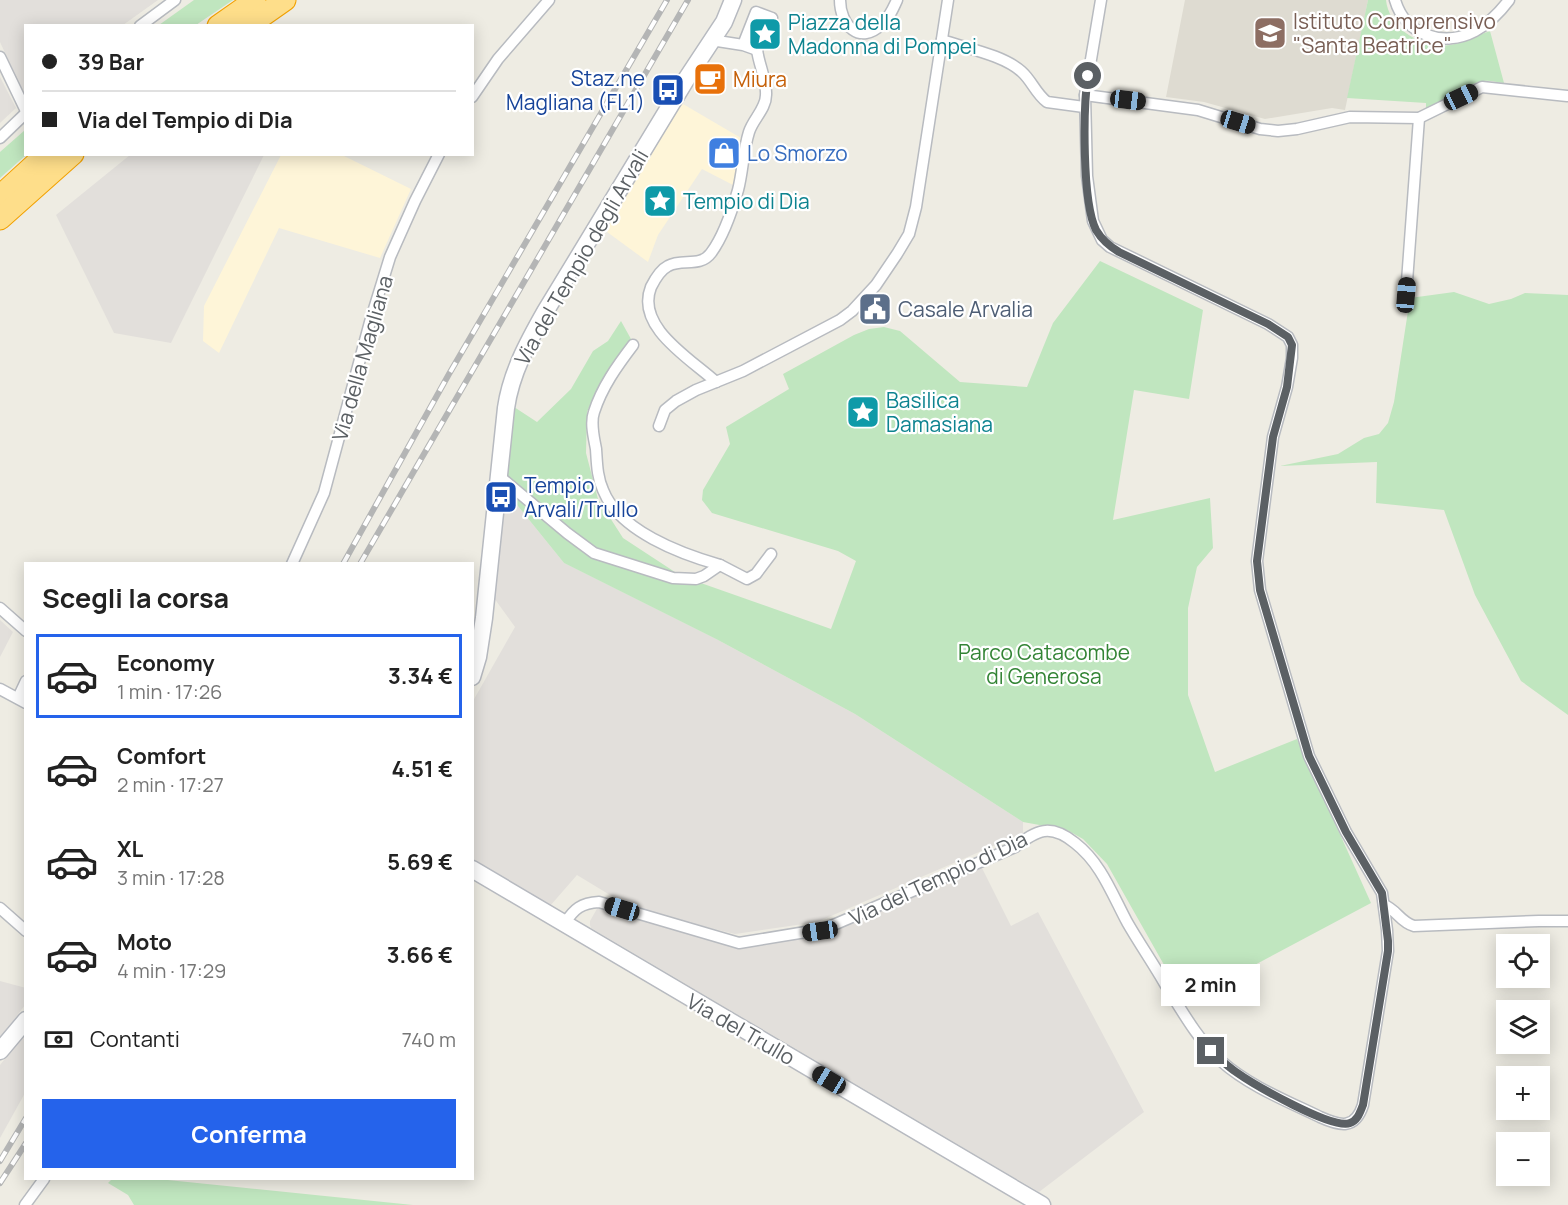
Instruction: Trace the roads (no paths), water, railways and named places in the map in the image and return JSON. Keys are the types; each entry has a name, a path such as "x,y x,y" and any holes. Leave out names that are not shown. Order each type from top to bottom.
{"highway":[{"path":"221,24 255,0"},
{"path":"251,24 285,0"},
{"path":"0,196 44,156"},
{"path":"0,219 71,156"}],"main road":[{"path":"713,37 720,0"},
{"path":"713,37 724,21 733,0"},
{"name":"Via del Tempio degli Arvali","path":"474,669 484,618 509,390 531,336 713,37"},
{"name":"Via del Trullo","path":"474,870 1042,1205"},
{"path":"0,1050 24,1022"}],"street":[{"path":"143,24 175,0"},
{"path":"474,94 498,59 549,0"},
{"path":"840,0 842,15 848,26 864,33 883,24 897,0"},
{"path":"659,426 662,414 670,405 846,316 864,299 891,264 909,234 916,207 948,0"},
{"path":"1101,0 1084,107 1090,212 1102,240 1119,252 1268,324 1288,337 1292,345 1287,387 1273,437 1257,561 1260,590 1309,756 1346,832 1377,883 1384,905 1393,908 1406,923 1414,926 1568,921"},
{"path":"1395,0 1400,14 1413,28 1428,36 1444,38 1468,34 1481,27 1498,14 1509,0"},
{"path":"716,382 664,338 647,307 654,280 662,271 681,262 702,261 710,255 722,233 738,190 749,131 765,102 765,86 757,50 772,18 756,12 743,45"},
{"path":"713,37 757,50"},
{"path":"942,40 1008,62 1023,72 1047,102 1084,107"},
{"path":"0,57 24,108"},
{"path":"1085,95 1198,110 1269,130 1297,129 1350,117 1419,118 1482,87 1567,96"},
{"path":"0,138 24,114"},
{"path":"1406,295 1419,118"},
{"name":"Via della Magliana","path":"293,562 324,493 390,257 438,156"},
{"path":"633,345 610,376 593,415 599,477 603,492 619,514 652,538 699,559 720,565 747,579 756,574 771,554"},
{"path":"499,476 594,553 673,578 696,579 720,565"},
{"path":"0,608 24,629"},
{"path":"0,689 22,700"},
{"name":"Via del Tempio di Dia","path":"565,923 579,906 600,903 739,943 820,931 1015,847 1036,832 1054,832 1073,841 1092,859 1127,922 1187,1019 1211,1051 1237,1073 1277,1097 1335,1124 1347,1124 1355,1119 1363,1105 1388,951 1384,905"},
{"path":"0,908 24,929"},
{"path":"25,1205 43,1180"}],"railway":[{"path":"344,562 449,374 667,0"},
{"path":"361,562 688,0"},
{"path":"0,1161 24,1121"},
{"path":"0,1183 24,1146"}],"place":[{"name":"Istituto Comprensivo \"Santa Beatrice\"","path":"1270,33"},
{"name":"Piazza della Madonna di Pompei","path":"765,34"},
{"name":"Miura","path":"710,79"},
{"name":"Staz.ne Magliana (FL1)","path":"668,90"},
{"name":"Lo Smorzo","path":"724,153"},
{"name":"Tempio di Dia","path":"660,201"},
{"name":"Casale Arvalia","path":"875,309"},
{"name":"Basilica Damasiana","path":"863,412"},
{"name":"Tempio Arvali/Trullo","path":"501,497"}],"park label":[{"name":"Parco Catacombe di Generosa","path":"1044,664"}]}
